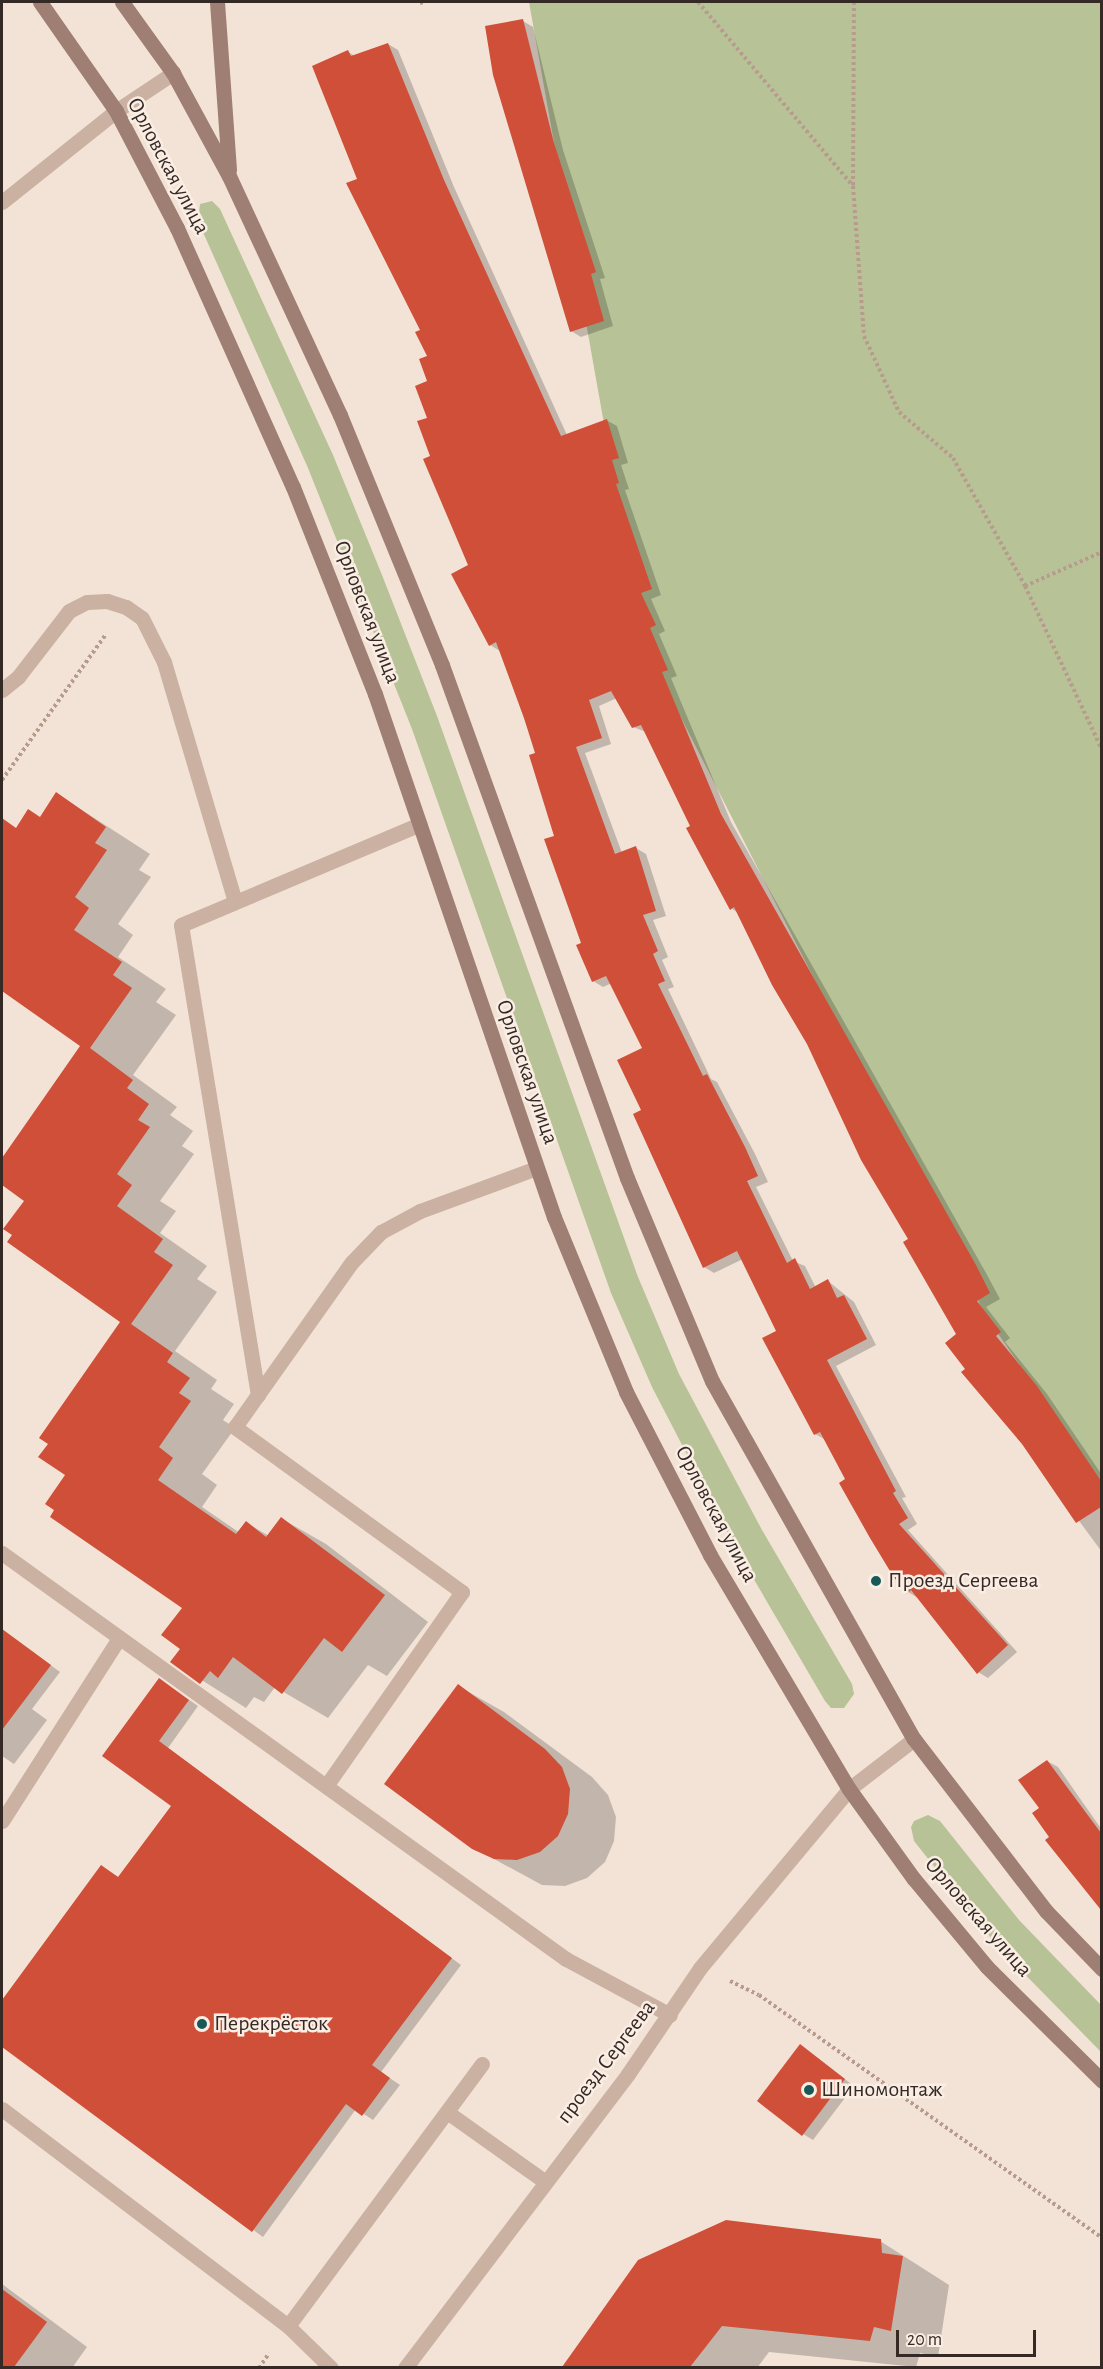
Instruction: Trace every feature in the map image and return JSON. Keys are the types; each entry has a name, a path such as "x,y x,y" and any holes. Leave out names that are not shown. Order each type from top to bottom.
{"street":[{"name":"Орловская улица","path":"40,2 116,111 177,228 293,487 375,694 536,1168 626,1392 710,1555 849,1789 914,1879 987,1967 1101,2081"},
{"path":"122,2 173,73 229,176 340,415 442,665 627,1179 712,1381 914,1739 1046,1911 1101,1969"},
{"path":"217,2 229,176"},
{"path":"2,202 116,111 173,73"},
{"path":"2,690 18,677 69,611 87,602 107,601 126,607 142,618 153,635 164,662 235,903"},
{"path":"258,1395 181,925 420,824"},
{"path":"326,1786 462,1592 236,1426 352,1262 381,1232 420,1211 536,1168"},
{"path":"2,1553 566,1959 670,2015"},
{"path":"2,1821 119,1638"},
{"name":"проезд Сергеева","path":"405,2367 670,2015 700,1968 849,1789 914,1739"},
{"path":"288,2326 482,2064"},
{"path":"2,2109 288,2326 331,2367"},
{"path":"447,2112 544,2181"}],"path":[{"path":"698,2 853,186"},
{"path":"854,2 853,186 864,336 899,412 953,458 1025,586 1101,750"},
{"path":"1025,586 1101,552"},
{"path":"2,780 126,607"},
{"path":"700,1968 759,1995 1101,2238"}],"green space":[{"path":"529,2 1101,2 1101,1484 986,1316 643,643"},
{"path":"212,201 220,209 333,455 382,575 437,716 638,1277 679,1374 762,1530 852,1684 854,1694 844,1708 831,1708 825,1701 735,1547 652,1387 611,1293 412,729 308,468 198,221 200,204"},
{"path":"928,1815 940,1821 1019,1920 1101,2005 1101,2052 999,1948 914,1841 911,1827 914,1821"}],"building":[{"path":"523,19 554,143 596,272 591,274 604,321 570,332 493,75 485,26"},
{"path":"388,43 444,180 561,436 607,419 619,458 612,460 619,483 616,484 652,589 641,593 656,625 650,628 668,670 662,672 721,814 976,1265 990,1293 977,1301 1001,1332 996,1336 1037,1386 1101,1481 1101,1507 1076,1523 1022,1444 961,1372 965,1369 945,1343 956,1334 903,1242 908,1239 861,1160 807,1044 772,985 734,907 730,910 686,828 690,826 641,725 632,728 611,691 589,700 602,738 576,747 615,854 636,846 656,911 643,915 658,951 653,954 665,981 658,984 703,1076 707,1074 745,1147 758,1176 747,1181 787,1263 795,1258 810,1289 828,1279 837,1298 844,1295 867,1339 827,1360 896,1491 893,1493 908,1518 899,1524 1008,1645 977,1674 911,1590 907,1594 870,1538 839,1483 845,1479 820,1432 814,1435 762,1338 776,1331 737,1251 703,1268 633,1114 641,1110 617,1060 642,1048 606,976 592,982 576,945 581,943 544,839 554,836 529,755 535,753 524,718 496,642 489,646 451,574 468,565 423,459 430,456 417,421 427,418 415,386 427,381 419,359 427,356 415,332 420,330 346,183 357,179 312,66 348,50 351,56"},
{"path":"56,792 106,827 95,843 107,850 75,897 89,908 74,930 122,962 113,975 132,988 90,1048 133,1080 127,1088 149,1104 138,1120 150,1127 117,1174 132,1185 117,1206 163,1239 154,1252 173,1265 131,1324 173,1353 167,1362 190,1378 179,1393 191,1401 159,1447 173,1458 158,1480 236,1534 246,1521 266,1537 281,1517 385,1595 342,1652 324,1638 282,1694 233,1657 218,1678 210,1671 200,1684 170,1662 180,1649 161,1635 182,1608 50,1517 54,1510 45,1504 65,1475 38,1457 48,1444 39,1438 120,1322 7,1242 12,1235 3,1229 24,1201 2,1185 2,1158 80,1046 2,991 2,818 16,828 28,809 40,817"},
{"path":"2,1629 51,1665 2,1730"},
{"name":"Перекрёсток","path":"159,1678 189,1700 159,1741 452,1958 372,2065 390,2078 362,2116 346,2104 252,2232 2,2047 2,2000 101,1865 118,1877 171,1806 102,1756"},
{"path":"458,1684 545,1749 562,1767 570,1789 568,1814 558,1836 540,1852 517,1860 494,1859 472,1849 384,1784"},
{"path":"1047,1760 1101,1833 1101,1910 1045,1840 1049,1837 1032,1813 1039,1808 1018,1780"},
{"path":"800,2044 845,2079 802,2136 757,2101"},
{"path":"726,2220 881,2239 882,2253 903,2256 891,2331 874,2327 870,2341 722,2326 690,2367 562,2367 638,2260"},
{"path":"2,2289 47,2322 14,2367 2,2367"}],"place":[{"name":"Проезд Сергеева","path":"876,1581"},
{"name":"Перекрёсток","path":"202,2024"},
{"name":"Шиномонтаж","path":"809,2090"}]}
